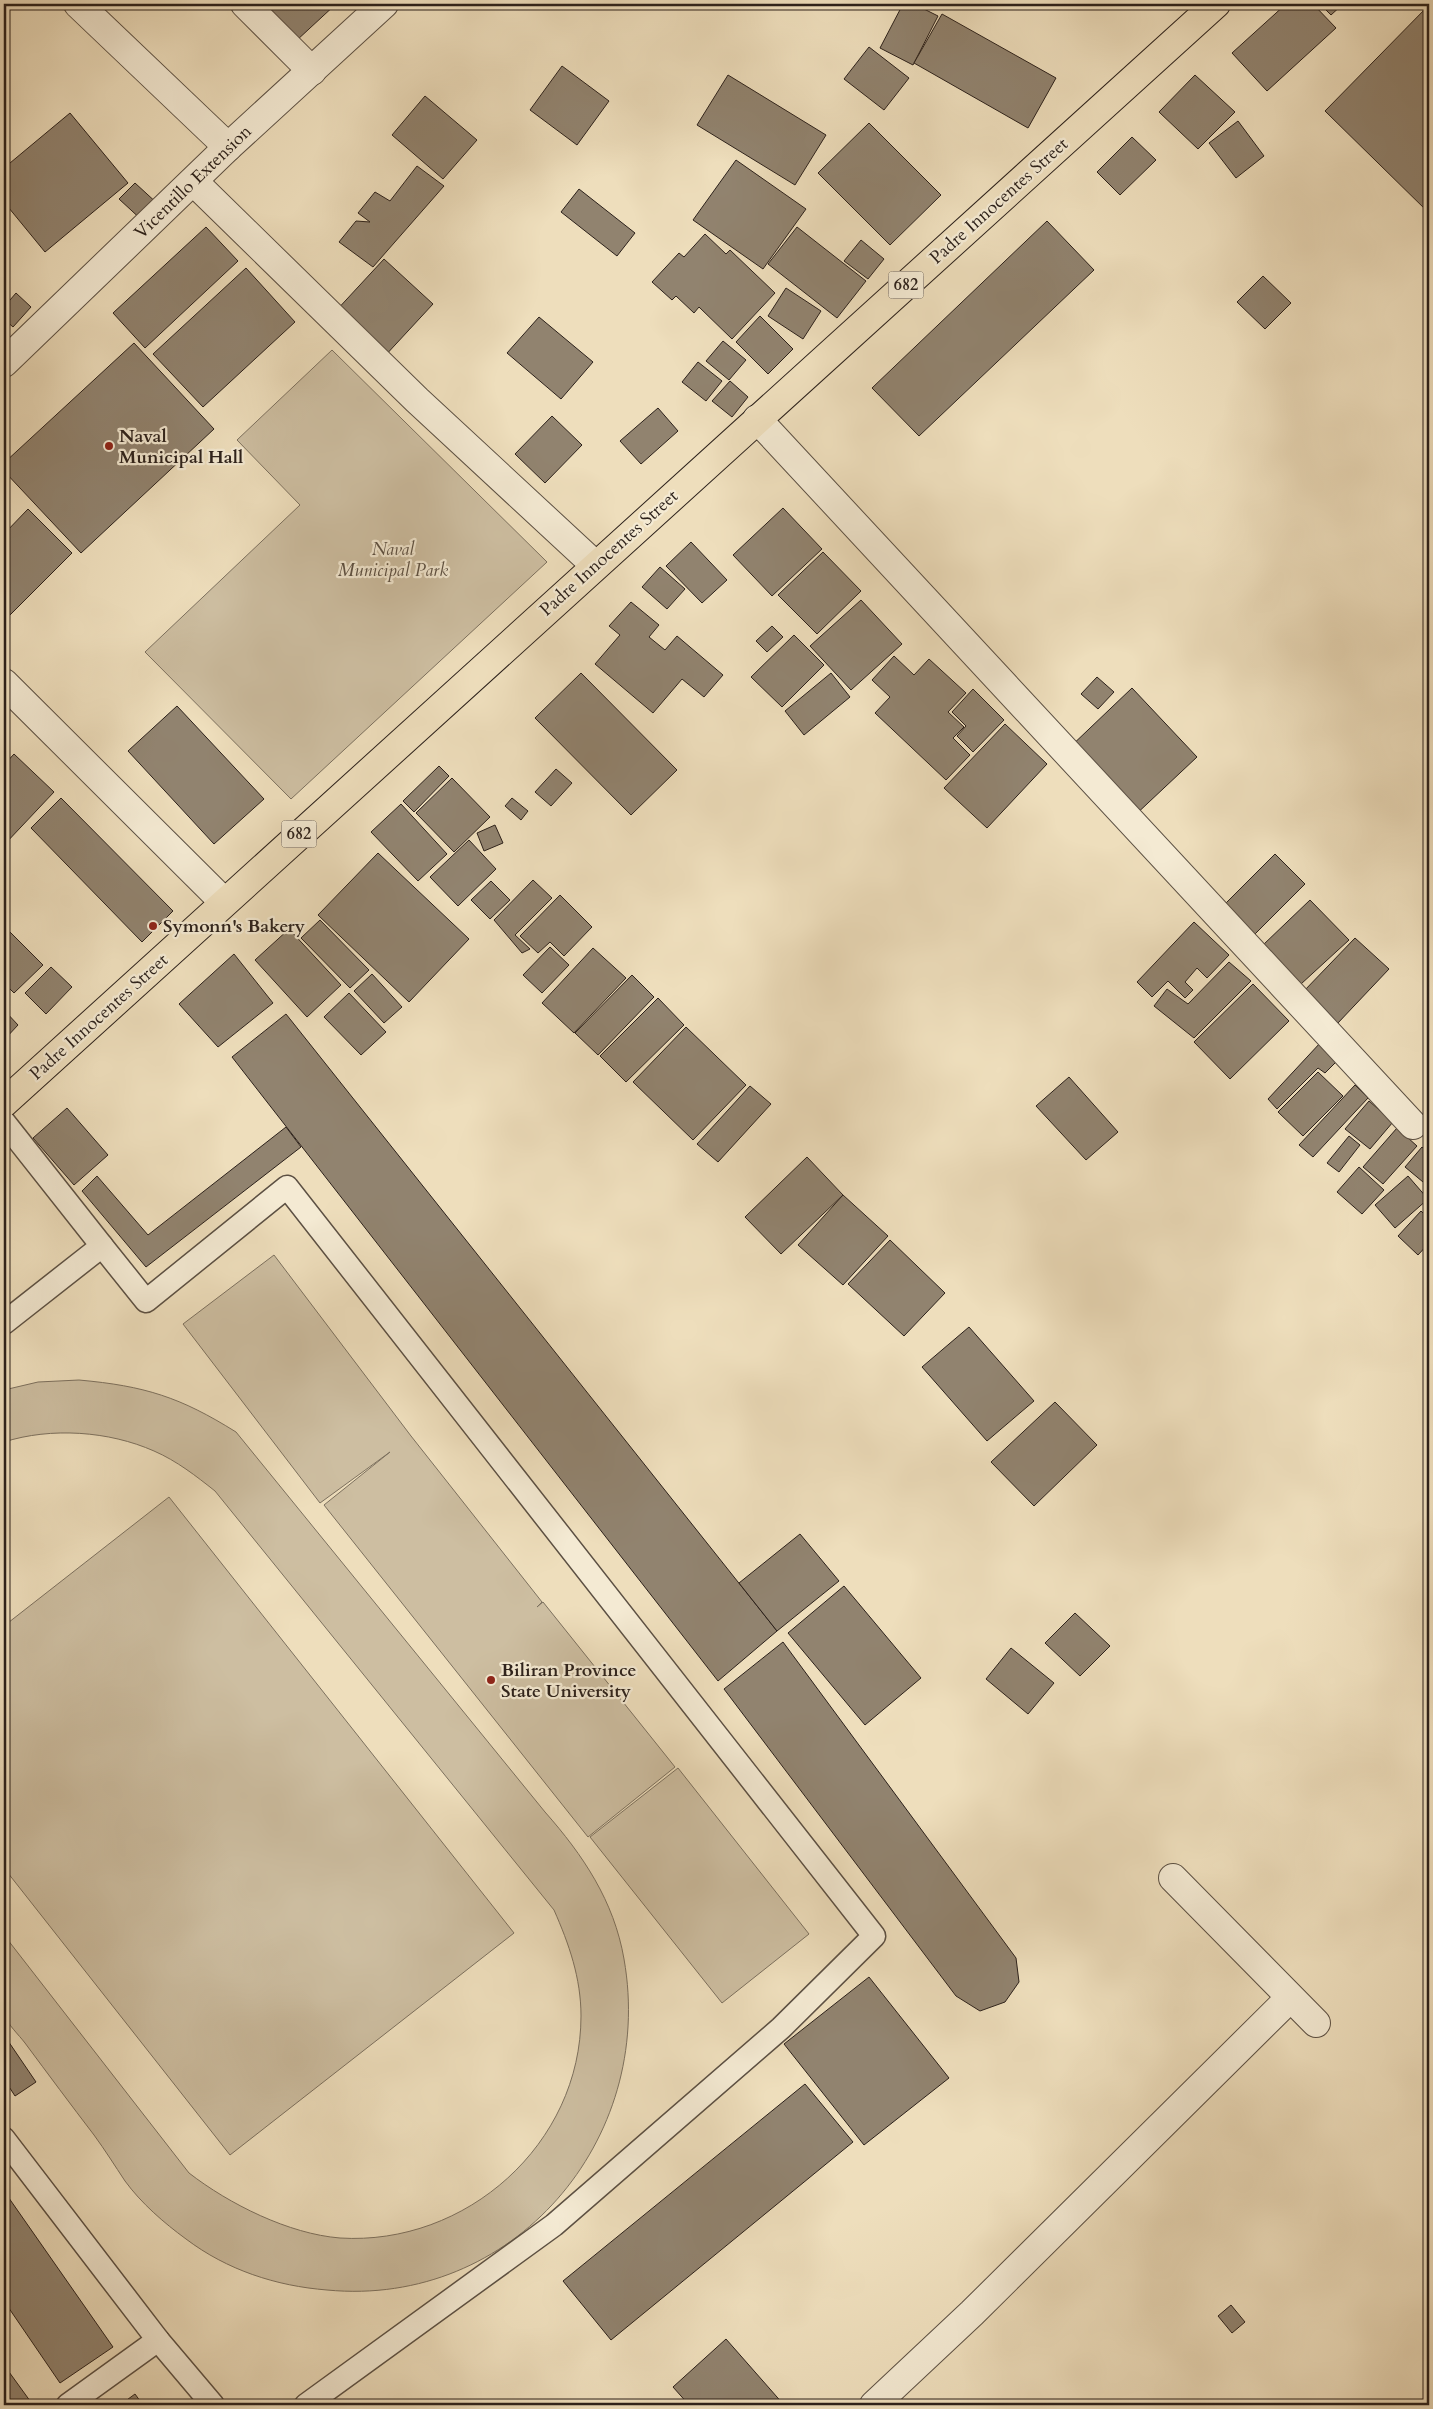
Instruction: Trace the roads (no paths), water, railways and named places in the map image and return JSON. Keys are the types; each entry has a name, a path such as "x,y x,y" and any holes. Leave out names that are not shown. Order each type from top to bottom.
{"main road":[{"name":"Padre Innocentes Street","path":"4,1104 595,565 1216,4"}],"street":[{"path":"78,4 228,147"},
{"path":"245,4 312,71"},
{"name":"Vicentillo Extension","path":"4,363 194,182 228,147 384,4"},
{"path":"194,182 417,400 595,565"},
{"path":"757,419 1413,1125"},
{"path":"4,683 224,902"},
{"path":"1173,1878 1316,2023"},
{"path":"874,2405 972,2313 1290,1998"}],"lane":[{"path":"4,1122 146,1301 287,1187 874,1936 781,2028 554,2225 306,2405"},
{"path":"4,1323 102,1246"},
{"path":"4,2139 158,2340 213,2405"},
{"path":"68,2405 158,2340"}],"place":[{"name":"Naval Municipal Hall","path":"109,446"},
{"name":"Symonn's Bakery","path":"153,926"},
{"name":"Biliran Province State University","path":"491,1680"}],"park label":[{"name":"Naval Municipal Park","path":"393,559"}]}
